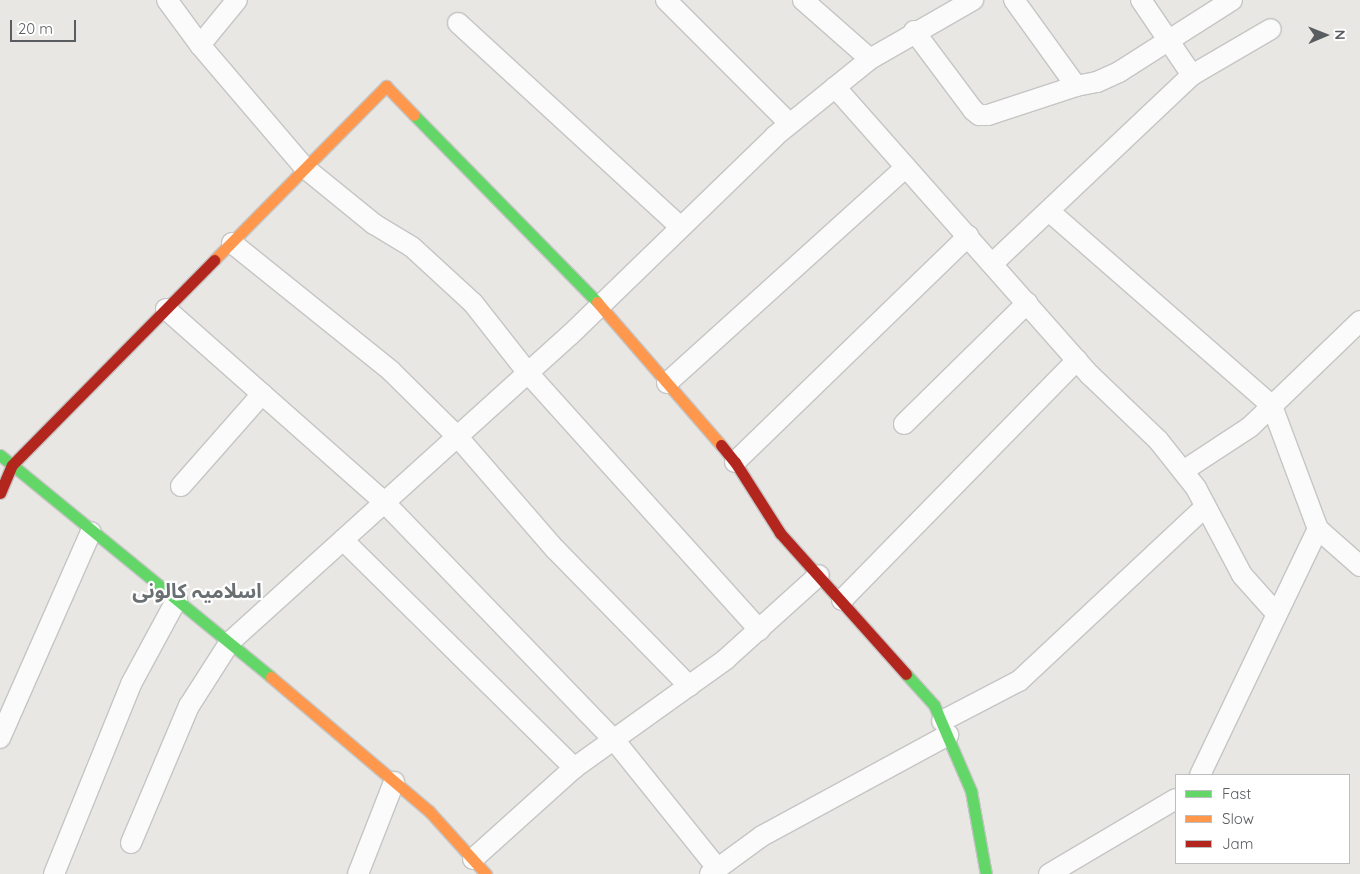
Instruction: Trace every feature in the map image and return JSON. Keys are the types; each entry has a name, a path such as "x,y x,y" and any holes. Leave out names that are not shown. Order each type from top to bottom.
{"street":[{"path":"167,0 200,45 305,168 374,224 412,247 474,303 528,373 759,630"},
{"path":"200,45 237,0"},
{"path":"666,0 790,124"},
{"path":"803,0 870,60"},
{"path":"131,843 189,706 230,642 528,373 790,124 870,60 914,31 973,0"},
{"path":"1014,0 1076,86"},
{"path":"1141,0 1192,75"},
{"path":"914,31 979,115 988,115 1076,86 1097,82 1119,72 1232,0"},
{"path":"458,23 681,227"},
{"path":"992,264 1050,212 1192,75 1271,29"},
{"path":"0,494 12,465 386,86 600,305 734,462 780,533 934,705 971,791 986,874"},
{"path":"836,87 1077,360 1158,440 1183,472 1205,507 1242,575 1276,614"},
{"path":"667,383 906,167"},
{"path":"1050,212 1272,406 1318,529 1360,566"},
{"path":"734,462 968,236"},
{"path":"232,242 391,371 457,436 555,549 689,686"},
{"path":"904,424 1027,303"},
{"path":"166,309 384,502 615,741 713,871 762,836 945,728 1019,681 1205,507"},
{"path":"1183,472 1250,428 1360,321"},
{"path":"842,600 1077,360"},
{"path":"180,486 262,394"},
{"path":"0,455 92,532 230,642 429,811 486,874"},
{"path":"1200,774 1318,529"},
{"path":"0,738 92,532"},
{"path":"342,540 574,768"},
{"path":"472,859 574,768 615,741 726,659 819,576"},
{"path":"54,874 131,684 177,599"},
{"path":"358,874 394,782"},
{"path":"1049,874 1175,800"}],"traffic: fast":[{"path":"414,115 597,302"},
{"path":"0,455 271,677"},
{"path":"906,674 934,705 971,791 986,874"}],"traffic: slow":[{"path":"214,260 386,86 414,115"},
{"path":"597,302 721,445"},
{"path":"271,677 429,811 486,874"}],"traffic: jam":[{"path":"0,493 12,465 214,260"},
{"path":"721,445 735,462 780,533 906,674"}],"district":[{"name":"اسلامیہ کالونی","path":"197,590"}]}
